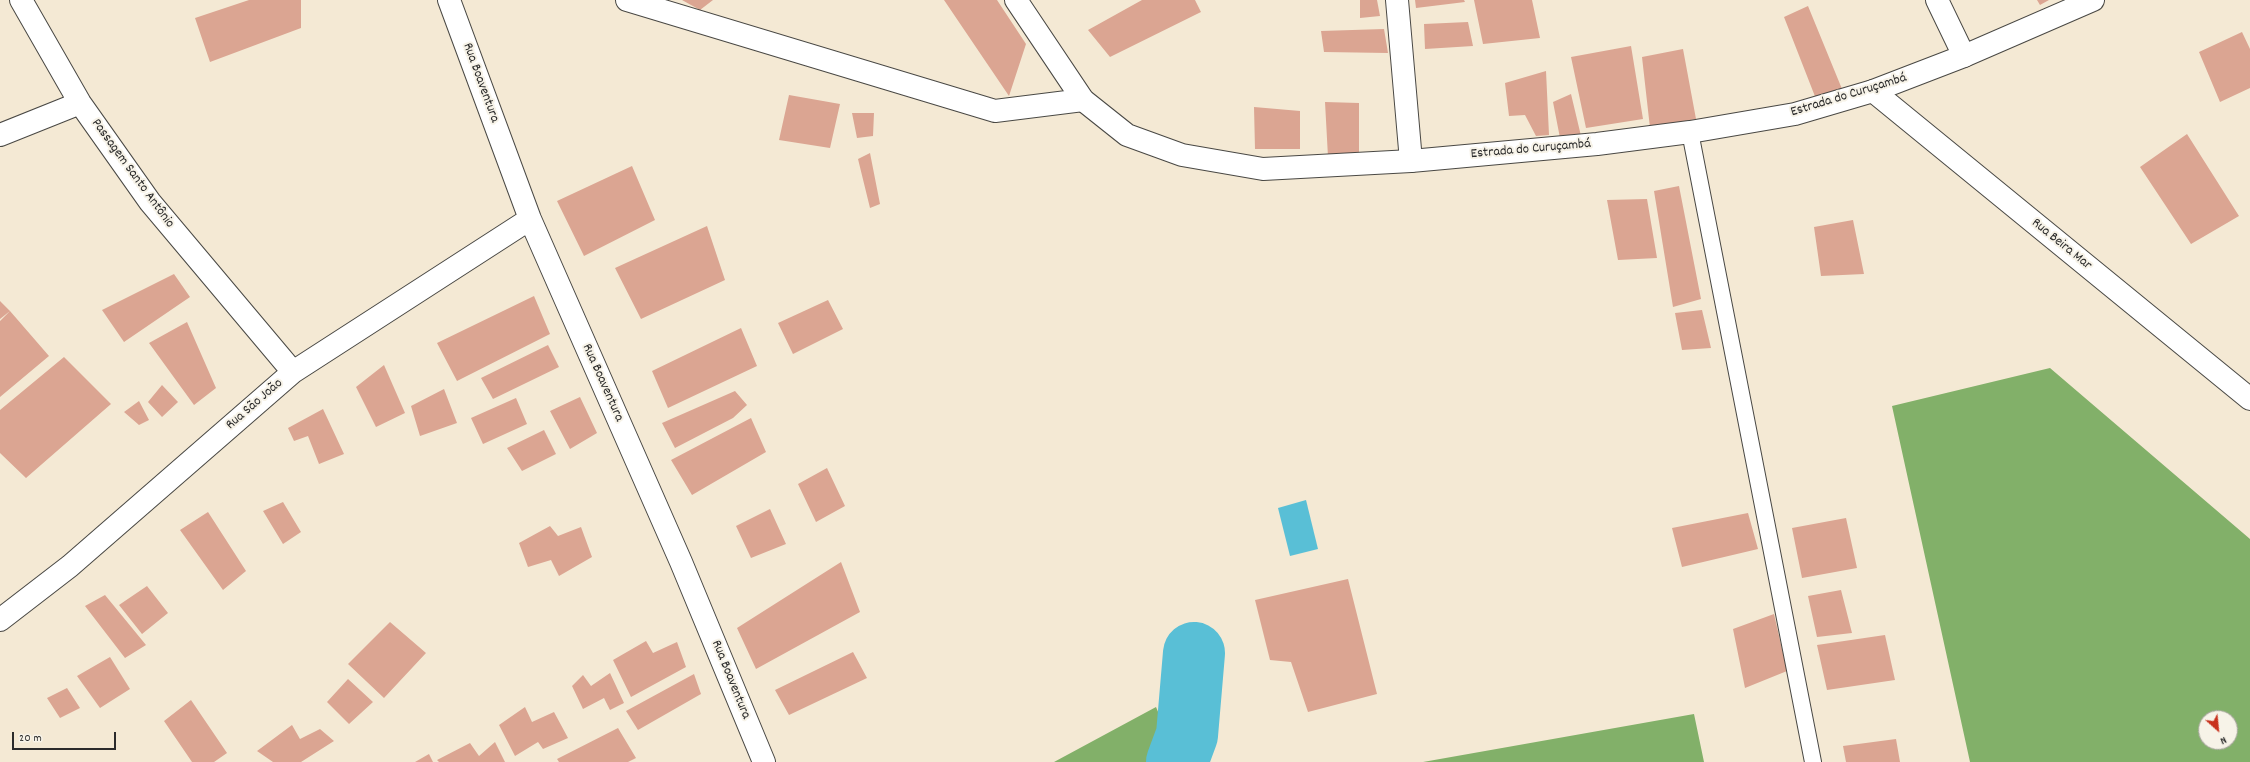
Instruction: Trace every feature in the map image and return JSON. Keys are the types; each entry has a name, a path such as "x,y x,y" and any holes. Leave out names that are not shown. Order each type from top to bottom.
{"street":[{"name":"Passagem Santo Antônio","path":"21,0 80,103 150,202 294,372"},
{"name":"Rua Boaventura","path":"449,0 530,219 681,562 764,762"},
{"path":"627,0 995,111 1083,100"},
{"name":"Estrada do Curuçambá","path":"1016,0 1083,100 1127,135 1182,155 1263,169 1411,161 1597,144 1690,132 1795,114 1873,91 1964,56 2092,0"},
{"path":"1397,0 1411,161"},
{"path":"1937,0 1964,56"},
{"name":"Rua Beira Mar","path":"1873,91 2250,399"},
{"path":"0,135 80,103"},
{"name":"Rua São João","path":"0,620 70,566 294,372 530,219"}],"lane":[{"path":"1690,132 1813,762"}],"green space":[{"path":"2050,368 2250,539 2250,762 1970,762 1892,406"},
{"path":"1156,707 1179,762 1054,762"},
{"path":"1694,714 1704,762 1423,762"}],"water":[{"path":"1306,500 1318,549 1290,556 1278,508"}],"building":[{"path":"249,0 301,0 301,28 210,62 195,18"},
{"path":"682,0 713,0 700,10"},
{"path":"944,0 997,0 1026,44 1009,96"},
{"path":"1142,0 1195,0 1201,12 1110,57 1088,30"},
{"path":"1360,0 1377,0 1380,16 1360,18"},
{"path":"1415,0 1464,0 1465,2 1416,8"},
{"path":"1474,0 1532,0 1540,38 1483,44"},
{"path":"2037,0 2049,0 2040,5"},
{"path":"1808,6 1842,89 1816,99 1784,17"},
{"path":"1468,22 1473,46 1425,49 1424,24"},
{"path":"1384,29 1388,53 1324,52 1321,31"},
{"path":"2242,32 2250,49 2250,88 2220,102 2199,52"},
{"path":"1631,46 1643,119 1586,128 1571,57"},
{"path":"1683,49 1696,119 1650,128 1642,57"},
{"path":"1546,71 1549,135 1536,136 1525,115 1509,116 1505,83"},
{"path":"1571,94 1581,136 1560,138 1553,102"},
{"path":"789,95 840,104 830,148 779,140"},
{"path":"1325,102 1359,103 1359,153 1328,157"},
{"path":"1254,107 1300,111 1300,149 1255,149"},
{"path":"852,113 874,113 873,136 857,138"},
{"path":"2187,134 2239,216 2191,244 2140,167"},
{"path":"870,153 880,204 870,208 858,159"},
{"path":"632,166 655,220 584,256 557,201"},
{"path":"1679,186 1701,299 1673,307 1654,191"},
{"path":"1647,199 1657,258 1618,260 1607,200"},
{"path":"1853,220 1864,274 1821,276 1814,227"},
{"path":"707,226 725,280 641,319 615,268"},
{"path":"174,274 190,297 124,342 102,310"},
{"path":"534,296 550,334 457,381 437,343"},
{"path":"828,300 843,329 793,354 778,323"},
{"path":"0,301 10,311 0,319"},
{"path":"1702,310 1711,348 1682,350 1675,313"},
{"path":"10,311 49,356 0,397 0,321"},
{"path":"187,322 216,388 194,405 149,343"},
{"path":"741,328 757,366 668,408 652,371"},
{"path":"548,345 559,367 493,399 481,378"},
{"path":"64,357 111,404 26,478 0,453 0,410"},
{"path":"384,365 405,413 376,427 356,387"},
{"path":"162,385 178,402 162,417 148,402"},
{"path":"444,389 457,423 420,436 411,406"},
{"path":"735,391 747,405 733,418 675,448 662,423"},
{"path":"580,397 597,433 570,449 550,411"},
{"path":"516,398 527,424 483,444 471,418"},
{"path":"139,401 149,420 139,425 124,412"},
{"path":"323,409 344,454 319,464 308,436 294,441 288,428"},
{"path":"751,418 766,452 692,495 671,460"},
{"path":"544,430 556,454 522,471 507,448"},
{"path":"827,468 845,506 816,522 798,484"},
{"path":"283,502 301,532 283,544 263,511"},
{"path":"770,509 786,544 751,558 736,526"},
{"path":"208,512 246,571 223,590 180,530"},
{"path":"1748,513 1758,549 1682,567 1672,528"},
{"path":"1846,518 1857,568 1802,578 1792,528"},
{"path":"550,526 558,536 581,527 592,557 559,576 551,560 528,567 519,543"},
{"path":"841,562 860,612 756,669 737,628"},
{"path":"1348,579 1377,694 1308,712 1291,662 1270,660 1255,600"},
{"path":"147,586 168,613 142,634 119,605"},
{"path":"1841,590 1852,633 1817,637 1808,596"},
{"path":"105,595 146,645 125,658 85,606"},
{"path":"1774,614 1787,671 1745,688 1733,629"},
{"path":"390,622 426,653 384,698 348,664"},
{"path":"1885,635 1895,680 1827,690 1817,645"},
{"path":"646,641 653,653 677,642 686,667 631,697 613,660"},
{"path":"853,652 867,678 789,715 775,690"},
{"path":"110,657 130,689 100,708 77,676"},
{"path":"610,673 624,703 610,710 604,698 583,709 572,686 583,675 591,686"},
{"path":"694,674 701,694 638,730 626,711"},
{"path":"348,679 373,702 349,724 327,702"},
{"path":"67,688 80,708 60,718 47,698"},
{"path":"191,700 227,753 214,762 192,762 164,721"},
{"path":"525,707 532,722 554,712 568,738 543,749 538,742 515,756 499,725"},
{"path":"292,725 300,739 320,729 334,741 301,762 273,762 257,751"},
{"path":"618,728 636,758 628,762 559,762 557,759"},
{"path":"1896,739 1900,762 1846,762 1843,746"},
{"path":"495,742 505,762 439,762 437,760 470,743 479,756"},
{"path":"429,754 433,762 415,762"}],"waterway":[{"path":"1177,762 1187,735 1194,653"}]}
